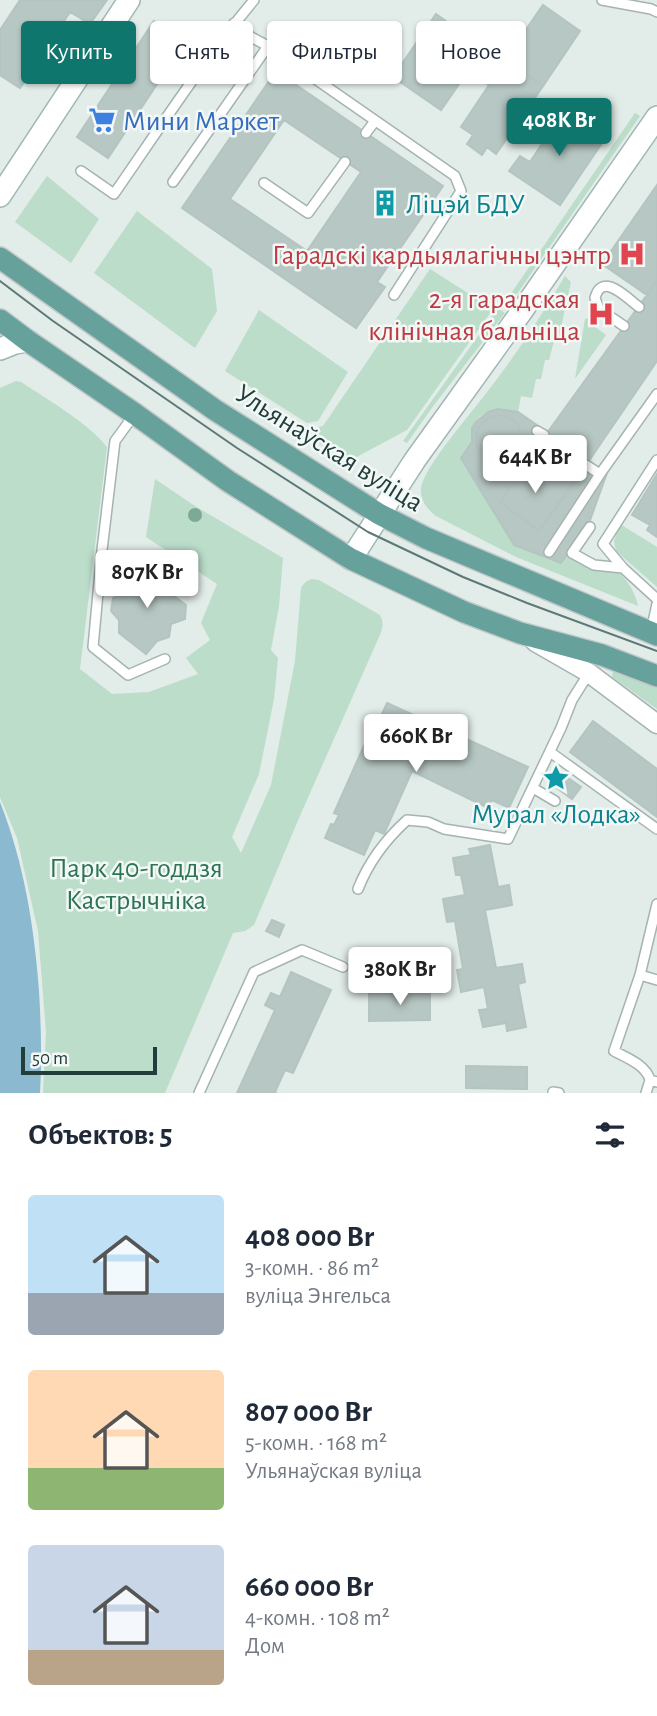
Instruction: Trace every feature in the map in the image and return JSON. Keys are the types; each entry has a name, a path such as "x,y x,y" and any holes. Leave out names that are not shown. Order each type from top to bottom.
{"main road":[{"name":"Ульянаўская вуліца","path":"0,258 215,410 379,514 426,538 654,634"},
{"path":"0,320 228,481 351,559 464,612 520,633 602,655 657,676"}],"street":[{"path":"0,196 129,0"},
{"path":"351,559 379,514 657,117"},
{"path":"0,349 28,341"},
{"path":"520,633 589,673 657,723"}],"lane":[{"path":"236,21 254,0"},
{"path":"602,0 657,12"},
{"path":"173,182 267,47"},
{"path":"81,171 114,194 191,84"},
{"path":"322,84 455,176 461,191 394,295"},
{"path":"366,133 375,121"},
{"path":"264,183 308,213 345,162"},
{"path":"624,326 599,309 595,299 597,291 604,286 611,287 639,307"},
{"path":"550,552 600,474 657,394"},
{"path":"135,414 115,441 93,647 128,675 165,659"},
{"path":"654,634 657,602 603,544 657,460"},
{"path":"586,465 600,474"},
{"path":"590,527 572,553 594,565 623,568"},
{"path":"358,889 366,869 392,834 407,820 508,839 572,701 589,673"},
{"path":"550,752 657,830"},
{"path":"533,788 555,801"},
{"path":"646,1093 654,1081 644,1068 614,1051 640,975 657,904"},
{"path":"199,1093 254,972 302,950 343,967"},
{"path":"640,975 657,980"},
{"path":"553,1093 559,1093"}],"green space":[{"path":"635,113 640,116 517,294 510,295"},
{"path":"47,176 99,219 71,263 15,222"},
{"path":"137,211 212,269 217,311 195,348 94,273"},
{"path":"430,269 493,309 407,430 351,460 321,445 309,430 323,426"},
{"path":"565,276 571,282 558,341 554,341 549,360 545,360 541,379 536,379 532,398 521,396 518,412 498,410 481,416 473,427 471,444 461,458 514,545 566,555 597,571 617,571 630,587 638,606 516,557 436,516 427,508 422,497 421,489 430,467 508,364"},
{"path":"498,308 505,313 407,443 403,441"},
{"path":"259,310 348,372 318,421 307,423 225,371"},
{"path":"588,318 591,324 606,335 575,379 585,319"},
{"name":"Парк 40-годдзя Кастрычніка","path":"16,381 67,412 107,447 80,669 112,694 149,692 198,674 186,658 210,640 201,623 217,584 146,537 155,479 283,558 279,606 271,650 278,658 274,699 259,774 232,837 241,853 271,785 295,661 301,588 308,580 319,580 380,615 382,621 380,634 254,925 245,931 233,933 165,1093 43,1093 46,1032 38,931 17,838 0,797 0,388"},
{"path":"620,524 657,547 657,587 616,551 614,541"},
{"path":"613,670 657,687 657,709 612,677"}],"water":[{"path":"0,802 22,871 34,943 40,1016 40,1093 0,1093"}],"building":[{"path":"20,0 107,0 92,21 85,21 70,12 64,21 21,21 23,84 20,88 0,75 0,30"},
{"path":"543,5 580,31 543,86 526,74 526,30"},
{"path":"436,14 446,21 431,21"},
{"path":"150,27 150,84 157,84 108,158 77,137 112,84 136,84 136,48"},
{"path":"416,43 416,84 459,84 441,110 402,83 402,64"},
{"path":"526,74 543,86 496,154 487,147 482,155 467,144 473,135 461,127 489,85 526,84"},
{"name":"Ліцэй БДУ","path":"267,84 295,84 443,186 377,282 385,287 356,328 182,208","holes":["284,120 361,172 307,251 230,199"]},
{"path":"556,108 604,140 560,205 509,171 520,156 530,162 553,127 546,122"},
{"path":"657,185 657,281 647,295 602,264"},
{"path":"657,281 657,361 539,531 500,502 522,471 508,460 494,461 483,455 476,441 478,427 488,418 506,416 519,426 522,440 534,451"},
{"path":"498,409 518,412 547,432 534,451 522,440 519,426 506,416 488,418 476,433 478,449 483,455 494,461 508,460 522,471 500,502 539,531 588,461 607,473 589,523 561,563 514,545 461,458 472,442 472,428 476,422 488,412"},
{"path":"657,474 657,537 647,530 650,525 632,515"},
{"path":"141,570 155,580 164,575 175,583 174,596 186,605 185,619 171,624 169,637 157,641 146,654 119,633 119,620 111,611 113,598 125,591 125,576"},
{"path":"387,703 528,767 509,808 492,800 488,808 412,771 384,834 375,830 364,855 325,838 331,824 334,825 339,815 334,813 371,730 374,731"},
{"path":"593,721 657,769 657,817 570,752"},
{"path":"558,771 581,787 572,799 550,783"},
{"path":"490,845 498,887 509,885 512,905 485,910 496,968 522,964 525,982 518,984 526,1027 507,1031 506,1023 483,1027 479,1010 488,1009 484,987 461,992 457,970 463,969 455,921 447,922 443,899 465,895 461,875 456,875 453,858 471,855 469,849"},
{"path":"272,920 284,925 279,937 266,931"},
{"path":"291,972 331,990 293,1073 285,1070 276,1093 237,1093 275,1010 265,1005 271,993 280,997"},
{"path":"430,993 430,1020 369,1021 369,994"},
{"path":"466,1066 527,1067 527,1089 466,1088"}],"tram line":[{"path":"0,281 53,321 237,448 368,532 463,577 657,651"}],"place":[{"name":"Мини Маркет","path":"102,120"},
{"name":"Ліцэй БДУ","path":"385,203"},
{"name":"Гарадскі кардыялагічны цэнтр","path":"632,254"},
{"name":"2-я гарадская клінічная бальніца","path":"601,314"},
{"name":"Мурал «Лодка»","path":"556,778"}]}
